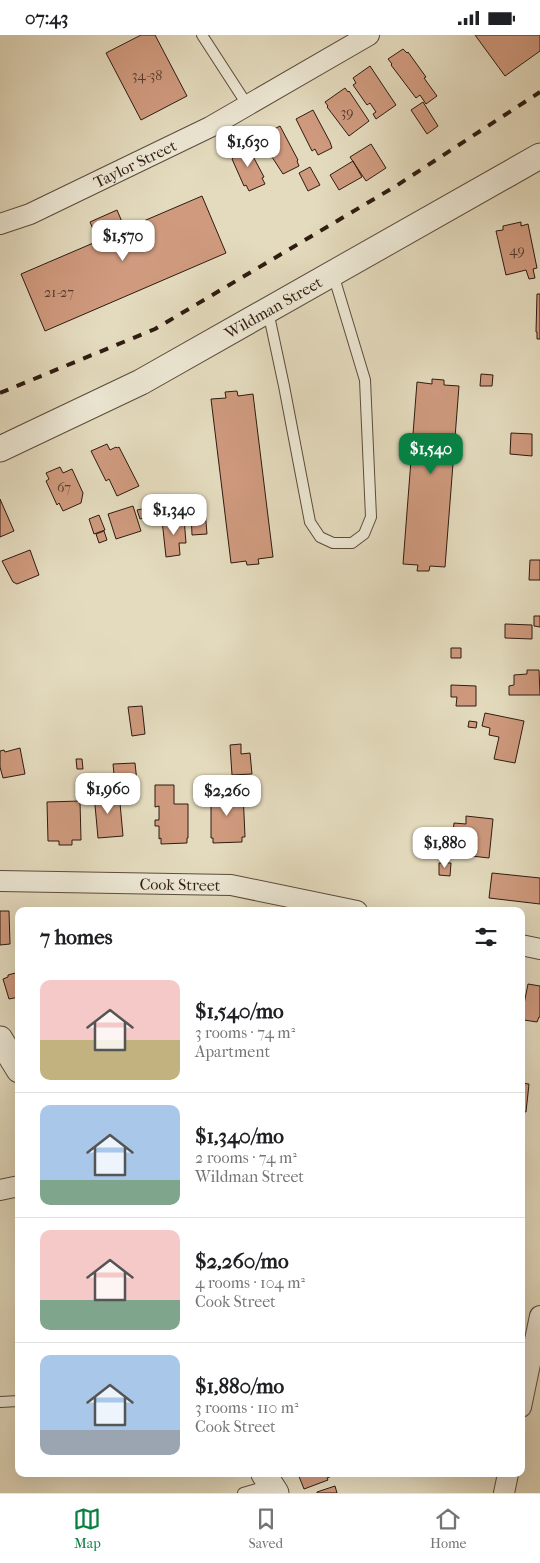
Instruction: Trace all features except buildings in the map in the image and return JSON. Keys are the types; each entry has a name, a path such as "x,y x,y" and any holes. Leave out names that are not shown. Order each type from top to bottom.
{"street":[{"name":"Taylor Street","path":"0,224 30,214 210,127 369,35"},
{"name":"Wildman Street","path":"0,449 141,382 540,155"},
{"name":"Cook Street","path":"0,881 231,885 338,907"},
{"path":"525,946 540,949"},
{"path":"0,1039 15,1063"},
{"path":"0,1190 15,1187"},
{"path":"525,1388 540,1316"},
{"path":"504,1493 507,1477"}],"lane":[{"path":"202,35 248,106"},
{"path":"268,310 310,521 320,537 333,543 352,543 364,535 371,517 366,380 333,273"},
{"path":"0,1402 15,1401"},
{"path":"243,1493 270,1484"}],"railway":[{"path":"0,393 155,329 396,186 540,92"}]}
